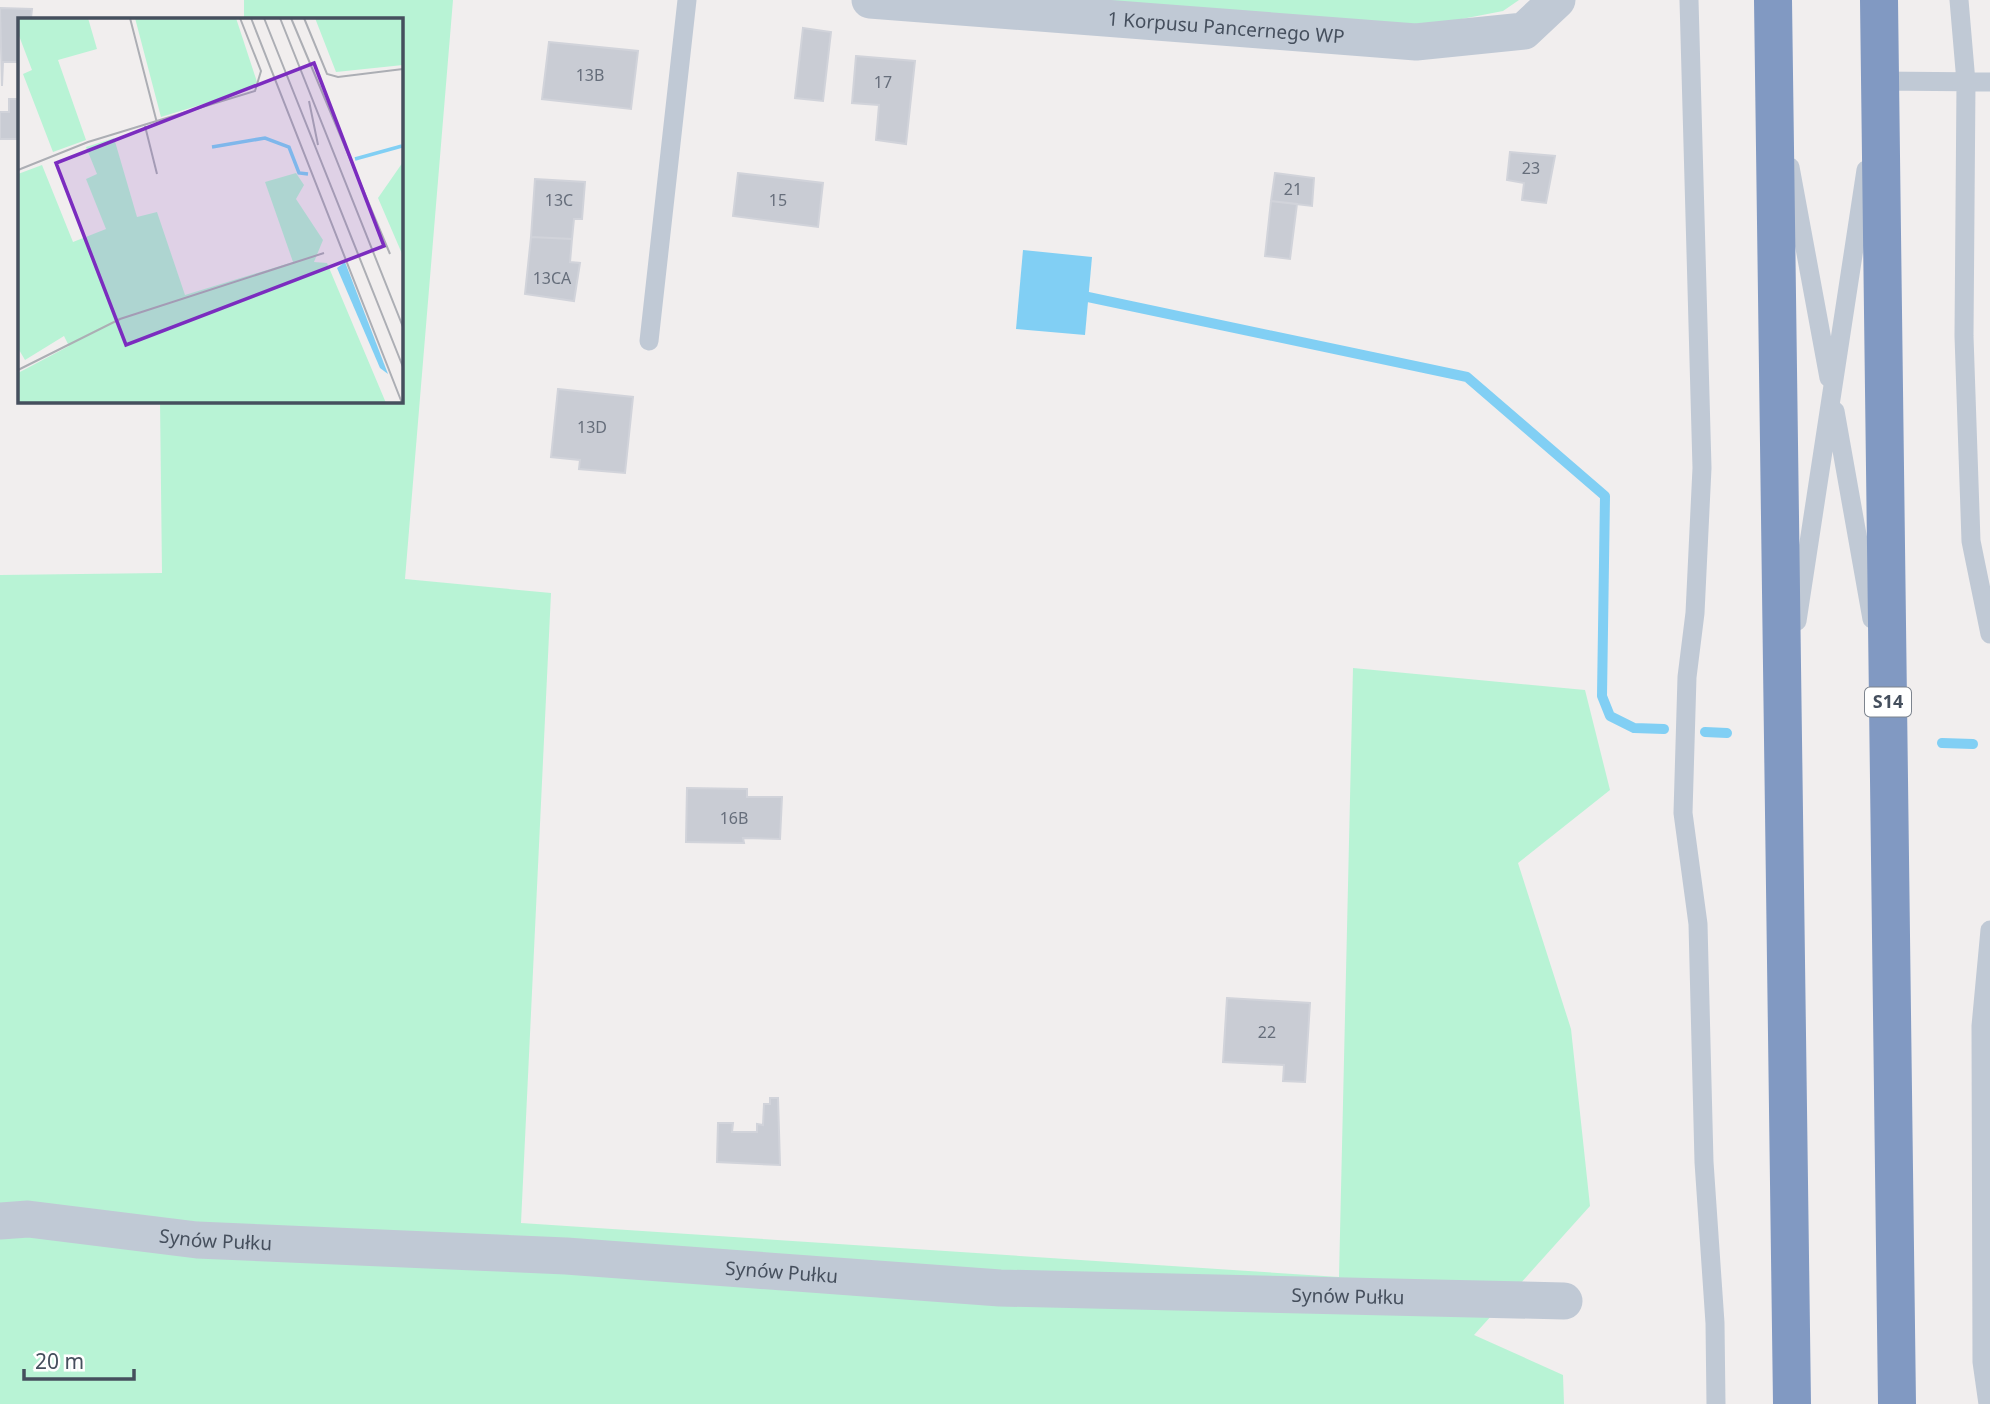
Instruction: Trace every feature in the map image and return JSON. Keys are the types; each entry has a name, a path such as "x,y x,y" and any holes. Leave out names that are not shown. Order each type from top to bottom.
{"highway":[{"path":"1773,0 1792,1404"},
{"name":"S14","path":"1879,0 1897,1404"}],"street":[{"name":"1 Korpusu Pancernego WP","path":"870,0 1416,42 1524,30 1557,0"},
{"name":"Synów Pułku","path":"0,1220 28,1219 197,1240 566,1256 1000,1288 1564,1301"}],"lane":[{"path":"649,341 687,0"},
{"path":"1689,0 1702,468 1695,613 1687,677 1683,813 1698,924 1704,1162 1715,1323 1716,1404"},
{"path":"1959,0 1966,82 1964,336 1971,541 1984,593 1990,634"},
{"path":"1775,80 1888,709"},
{"path":"1783,709 1880,81 1990,82"},
{"path":"1988,1404 1982,1362 1981,1026 1990,930"}],"green space":[{"path":"244,0 453,0 405,579 551,593 521,1223 1339,1277 1353,668 1585,690 1610,790 1518,863 1571,1029 1590,1206 1474,1335 1563,1375 1564,1404 0,1404 0,575 162,573 160,402 402,402 402,18 244,18"},
{"path":"1009,0 1519,0 1503,11 1410,29"}],"water":[{"path":"1023,250 1092,257 1085,335 1016,329"}],"building":[{"path":"0,8 32,9 31,18 18,18 18,62 3,62 2,86"},
{"path":"803,28 831,32 823,101 795,98"},
{"path":"549,42 638,51 631,109 542,99"},
{"path":"856,56 915,61 906,144 876,140 879,105 852,103"},
{"path":"9,99 18,99 18,139 0,139 0,112 9,112"},
{"path":"1510,152 1555,156 1546,203 1522,200 1524,183 1507,180"},
{"path":"738,173 823,183 818,227 733,216"},
{"path":"1275,173 1314,178 1312,206 1271,201"},
{"path":"535,179 585,182 582,219 574,219 572,239 531,237"},
{"path":"1271,201 1297,204 1290,259 1265,256"},
{"path":"531,237 572,239 570,262 580,263 574,301 525,294"},
{"path":"558,389 633,397 625,473 579,469 580,460 551,457"},
{"path":"687,788 747,789 747,797 782,797 780,839 743,838 744,843 686,842"},
{"path":"1227,998 1310,1003 1305,1082 1283,1081 1284,1065 1223,1062"},
{"path":"770,1098 778,1098 780,1165 717,1162 718,1123 733,1123 732,1132 757,1132 757,1124 763,1125 764,1104 770,1104"}],"waterway":[{"path":"1088,297 1467,377 1605,496 1602,696 1610,716 1634,728 1664,729"},
{"path":"1705,732 1727,733"},
{"path":"1942,743 1973,744"}]}
